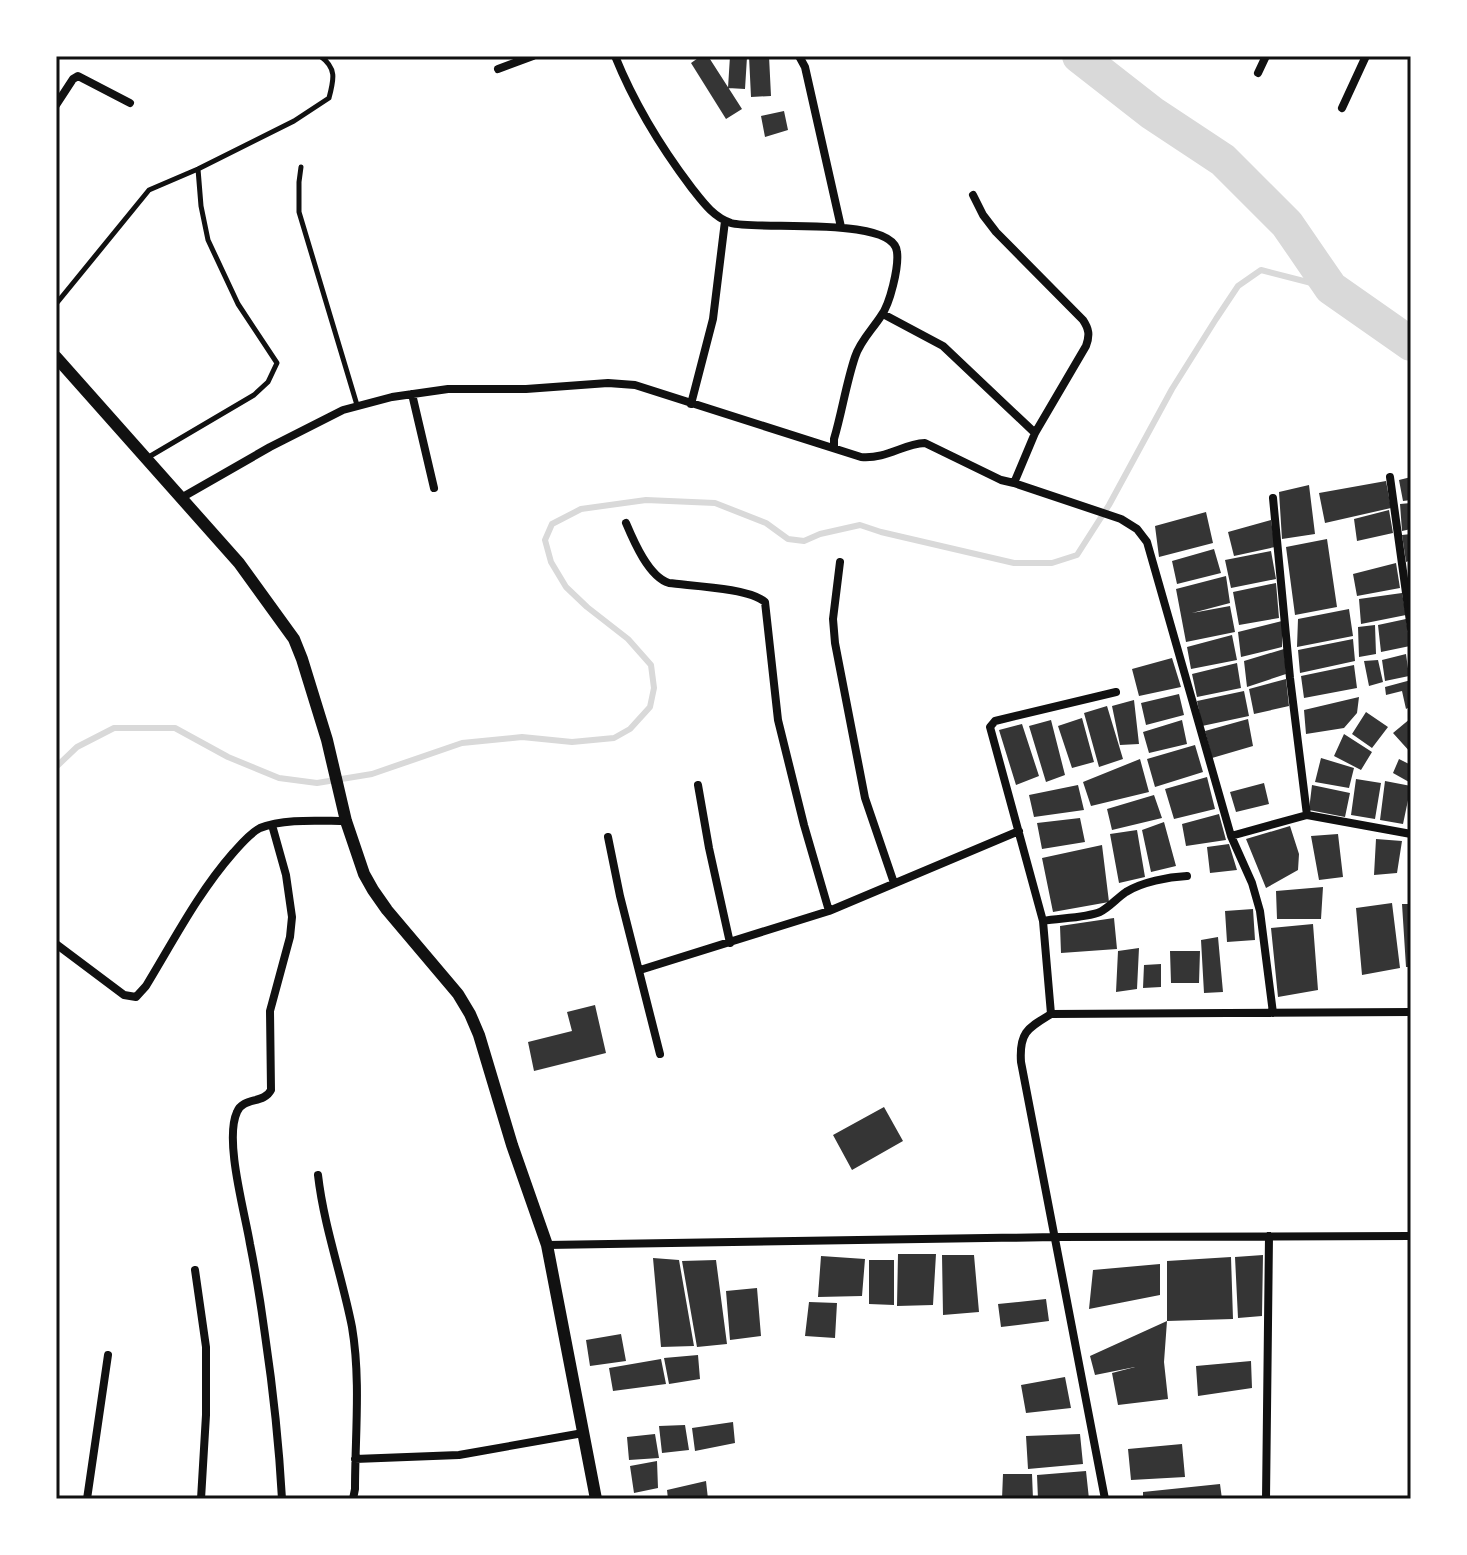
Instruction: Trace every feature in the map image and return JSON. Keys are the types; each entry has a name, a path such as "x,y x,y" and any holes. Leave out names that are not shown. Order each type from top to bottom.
{"street":[{"path":"498,69 533,56"},
{"path":"615,56 655,135 707,207 725,221 744,226 841,227 877,235 892,242 897,249 895,271 883,314 863,339 855,357 834,448"},
{"path":"799,56 805,67 841,227"},
{"path":"1258,73 1266,56"},
{"path":"1342,108 1366,56"},
{"path":"56,105 78,76 130,103"},
{"path":"973,195 996,232 1083,320 1088,329 1086,346 1035,433 1014,483"},
{"path":"691,404 713,319 725,221"},
{"path":"883,314 943,346 1035,433"},
{"path":"56,357 239,563 294,639 327,740 346,821 361,866 387,910 458,994 479,1035 512,1145 547,1245 596,1499"},
{"path":"181,498 292,436 357,406 448,389 526,389 608,383 635,385 871,458 925,443 1001,480 1121,519 1137,529 1147,542 1231,836 1252,883 1260,911 1273,1013"},
{"path":"412,394 434,488"},
{"path":"1390,477 1411,629"},
{"path":"1273,498 1307,815"},
{"path":"626,523 659,580 743,592 756,595 765,602 778,720 829,911"},
{"path":"840,562 834,609 835,643 865,798 894,883"},
{"path":"1051,1014 1043,921 992,738 991,724 1116,692"},
{"path":"698,785 730,943"},
{"path":"1231,836 1307,815 1411,834"},
{"path":"56,944 124,995 136,997 217,871 252,833 272,825 297,821 346,821"},
{"path":"272,825 291,906 290,937 270,1011 271,1090 265,1097 239,1107 235,1116 234,1150 265,1333 277,1423 282,1499"},
{"path":"640,970 829,911 1019,831"},
{"path":"608,837 660,1054"},
{"path":"1043,921 1094,914 1127,891 1169,878 1187,876"},
{"path":"1105,1499 1021,1062 1020,1048 1025,1033 1029,1027 1051,1014 1411,1012"},
{"path":"318,1175 352,1327 355,1354 353,1499"},
{"path":"1266,1499 1269,1236"},
{"path":"547,1245 1056,1237 1411,1236"},
{"path":"195,1270 206,1347 201,1499"},
{"path":"87,1499 108,1355"},
{"path":"355,1459 459,1455 583,1433"}],"lane":[{"path":"56,304 149,190 294,121 329,98 331,65 320,56"},
{"path":"301,167 299,212 357,406"},
{"path":"146,459 254,395 268,382 277,363 238,304 208,240 198,169"}],"building":[{"path":"701,56 708,56 742,109 726,119 691,63"},
{"path":"730,56 747,57 745,89 728,88"},
{"path":"749,56 769,56 771,96 751,97"},
{"path":"784,111 788,130 765,137 761,116"},
{"path":"1411,477 1411,500 1403,501 1399,480"},
{"path":"1386,481 1391,508 1325,523 1319,493"},
{"path":"1309,485 1315,534 1282,539 1279,492"},
{"path":"1411,503 1411,529 1402,531 1400,504"},
{"path":"1389,510 1393,533 1357,541 1354,519"},
{"path":"1206,512 1213,543 1159,557 1155,526"},
{"path":"1271,520 1275,547 1234,556 1228,532"},
{"path":"1411,534 1411,560 1406,562 1402,535"},
{"path":"1327,539 1337,607 1295,615 1286,547"},
{"path":"1214,549 1221,573 1177,584 1172,561"},
{"path":"1271,551 1276,579 1231,588 1225,560"},
{"path":"1396,563 1400,588 1357,596 1353,574"},
{"path":"1226,576 1230,603 1192,613 1230,606 1235,632 1186,642 1176,589"},
{"path":"1276,583 1279,618 1239,625 1233,592"},
{"path":"1402,593 1406,615 1361,624 1359,599"},
{"path":"1349,609 1353,636 1297,647 1298,619"},
{"path":"1406,619 1410,646 1381,652 1378,625"},
{"path":"1282,621 1282,647 1241,657 1238,632"},
{"path":"1375,625 1376,654 1359,657 1358,627"},
{"path":"1232,635 1237,660 1191,669 1187,647"},
{"path":"1353,639 1355,661 1300,673 1298,650"},
{"path":"1284,649 1286,674 1247,687 1244,661"},
{"path":"1406,654 1409,676 1385,681 1382,660"},
{"path":"1172,658 1181,687 1139,696 1132,669"},
{"path":"1378,660 1383,682 1369,686 1364,661"},
{"path":"1237,663 1241,688 1197,697 1192,674"},
{"path":"1354,665 1357,688 1304,698 1301,676"},
{"path":"1286,679 1289,706 1254,714 1249,689"},
{"path":"1411,680 1411,706 1406,709 1402,691 1386,695 1385,687"},
{"path":"1244,691 1249,716 1202,726 1197,701"},
{"path":"1179,694 1184,715 1146,725 1141,703"},
{"path":"1359,697 1357,713 1344,728 1306,734 1304,710"},
{"path":"1134,700 1139,744 1120,745 1112,706"},
{"path":"1107,706 1123,759 1099,767 1084,713"},
{"path":"1366,712 1388,727 1372,748 1352,734"},
{"path":"1082,718 1094,762 1072,768 1058,726"},
{"path":"1411,718 1411,753 1393,733"},
{"path":"1248,719 1253,746 1212,758 1205,731"},
{"path":"1051,720 1065,775 1046,782 1029,726"},
{"path":"1182,720 1187,744 1149,753 1143,732"},
{"path":"1022,724 1039,776 1016,785 999,730"},
{"path":"1344,734 1372,752 1361,770 1334,756"},
{"path":"1195,745 1203,772 1155,787 1147,759"},
{"path":"1321,758 1354,768 1349,788 1315,782"},
{"path":"1140,759 1149,792 1091,806 1083,782"},
{"path":"1399,759 1411,765 1409,782 1393,773"},
{"path":"1207,777 1215,809 1174,819 1165,789"},
{"path":"1356,779 1381,783 1375,819 1351,815"},
{"path":"1385,781 1411,786 1403,824 1380,820"},
{"path":"1264,783 1269,804 1236,812 1230,792"},
{"path":"1078,785 1084,810 1034,817 1029,795"},
{"path":"1312,785 1350,793 1345,817 1309,810"},
{"path":"1154,795 1162,818 1112,830 1107,809"},
{"path":"1219,814 1226,840 1186,846 1182,824"},
{"path":"1080,818 1085,842 1042,849 1037,823"},
{"path":"1164,822 1176,866 1151,872 1142,830"},
{"path":"1290,826 1299,854 1298,870 1266,888 1246,839"},
{"path":"1137,830 1145,877 1119,883 1110,834"},
{"path":"1338,834 1343,877 1319,880 1311,836"},
{"path":"1376,839 1402,841 1397,873 1374,875"},
{"path":"1229,844 1237,870 1210,873 1207,847"},
{"path":"1102,845 1109,902 1053,912 1042,858"},
{"path":"1323,887 1321,919 1277,919 1276,891"},
{"path":"1392,903 1400,968 1362,975 1356,908"},
{"path":"1402,904 1411,904 1411,967 1406,967"},
{"path":"1253,909 1255,940 1227,942 1225,911"},
{"path":"1114,918 1117,949 1061,953 1060,926"},
{"path":"1313,924 1318,990 1278,997 1271,928"},
{"path":"1218,937 1223,992 1204,993 1201,940"},
{"path":"1139,948 1137,989 1116,992 1118,951"},
{"path":"1170,951 1200,951 1199,983 1171,983"},
{"path":"1161,964 1161,987 1143,988 1144,965"},
{"path":"595,1005 606,1053 534,1071 528,1042 572,1031 567,1012"},
{"path":"884,1107 903,1141 852,1170 833,1135"},
{"path":"898,1254 936,1254 933,1305 897,1306"},
{"path":"942,1255 974,1255 979,1312 943,1315"},
{"path":"1263,1255 1262,1316 1238,1318 1235,1257"},
{"path":"821,1256 865,1259 862,1296 818,1297"},
{"path":"1231,1257 1233,1319 1167,1321 1167,1261"},
{"path":"653,1258 679,1260 694,1346 661,1347"},
{"path":"716,1260 727,1344 697,1347 682,1261"},
{"path":"869,1260 894,1260 894,1305 869,1304"},
{"path":"1160,1264 1160,1295 1089,1309 1093,1270"},
{"path":"757,1288 761,1336 730,1340 726,1291"},
{"path":"1046,1299 1049,1321 1001,1327 998,1304"},
{"path":"809,1302 837,1303 835,1338 805,1336"},
{"path":"1167,1321 1164,1362 1168,1399 1118,1405 1112,1373 1135,1367 1095,1375 1090,1356"},
{"path":"621,1334 626,1361 590,1366 586,1340"},
{"path":"698,1355 700,1379 669,1384 664,1358"},
{"path":"661,1359 666,1384 613,1391 609,1368"},
{"path":"1251,1361 1252,1388 1198,1396 1196,1366"},
{"path":"1065,1377 1071,1408 1026,1413 1021,1385"},
{"path":"733,1422 735,1443 695,1451 692,1428"},
{"path":"685,1425 689,1450 662,1453 659,1426"},
{"path":"655,1434 659,1458 629,1460 627,1437"},
{"path":"1080,1434 1083,1464 1028,1469 1026,1436"},
{"path":"1182,1444 1185,1477 1131,1480 1128,1449"},
{"path":"657,1461 658,1488 634,1493 630,1466"},
{"path":"1086,1471 1089,1499 1038,1499 1037,1475"},
{"path":"1003,1474 1032,1474 1033,1499 1002,1499"},
{"path":"706,1481 708,1499 668,1499 667,1490"},
{"path":"1220,1484 1222,1499 1143,1499 1143,1492"}],"waterway":[{"path":"1079,56 1152,113 1223,160 1287,224 1331,288 1411,344"},
{"path":"56,767 77,747 114,728 175,728 228,757 279,778 317,783 372,774 462,743 522,737 572,742 614,738 630,729 650,707 654,688 651,665 628,639 566,587 551,562 545,540 552,524 581,509 646,500 715,503 766,523 788,539 804,541 860,525 1014,563 1052,563 1077,555 1109,505 1172,389 1238,286 1261,270 1331,288"}]}
